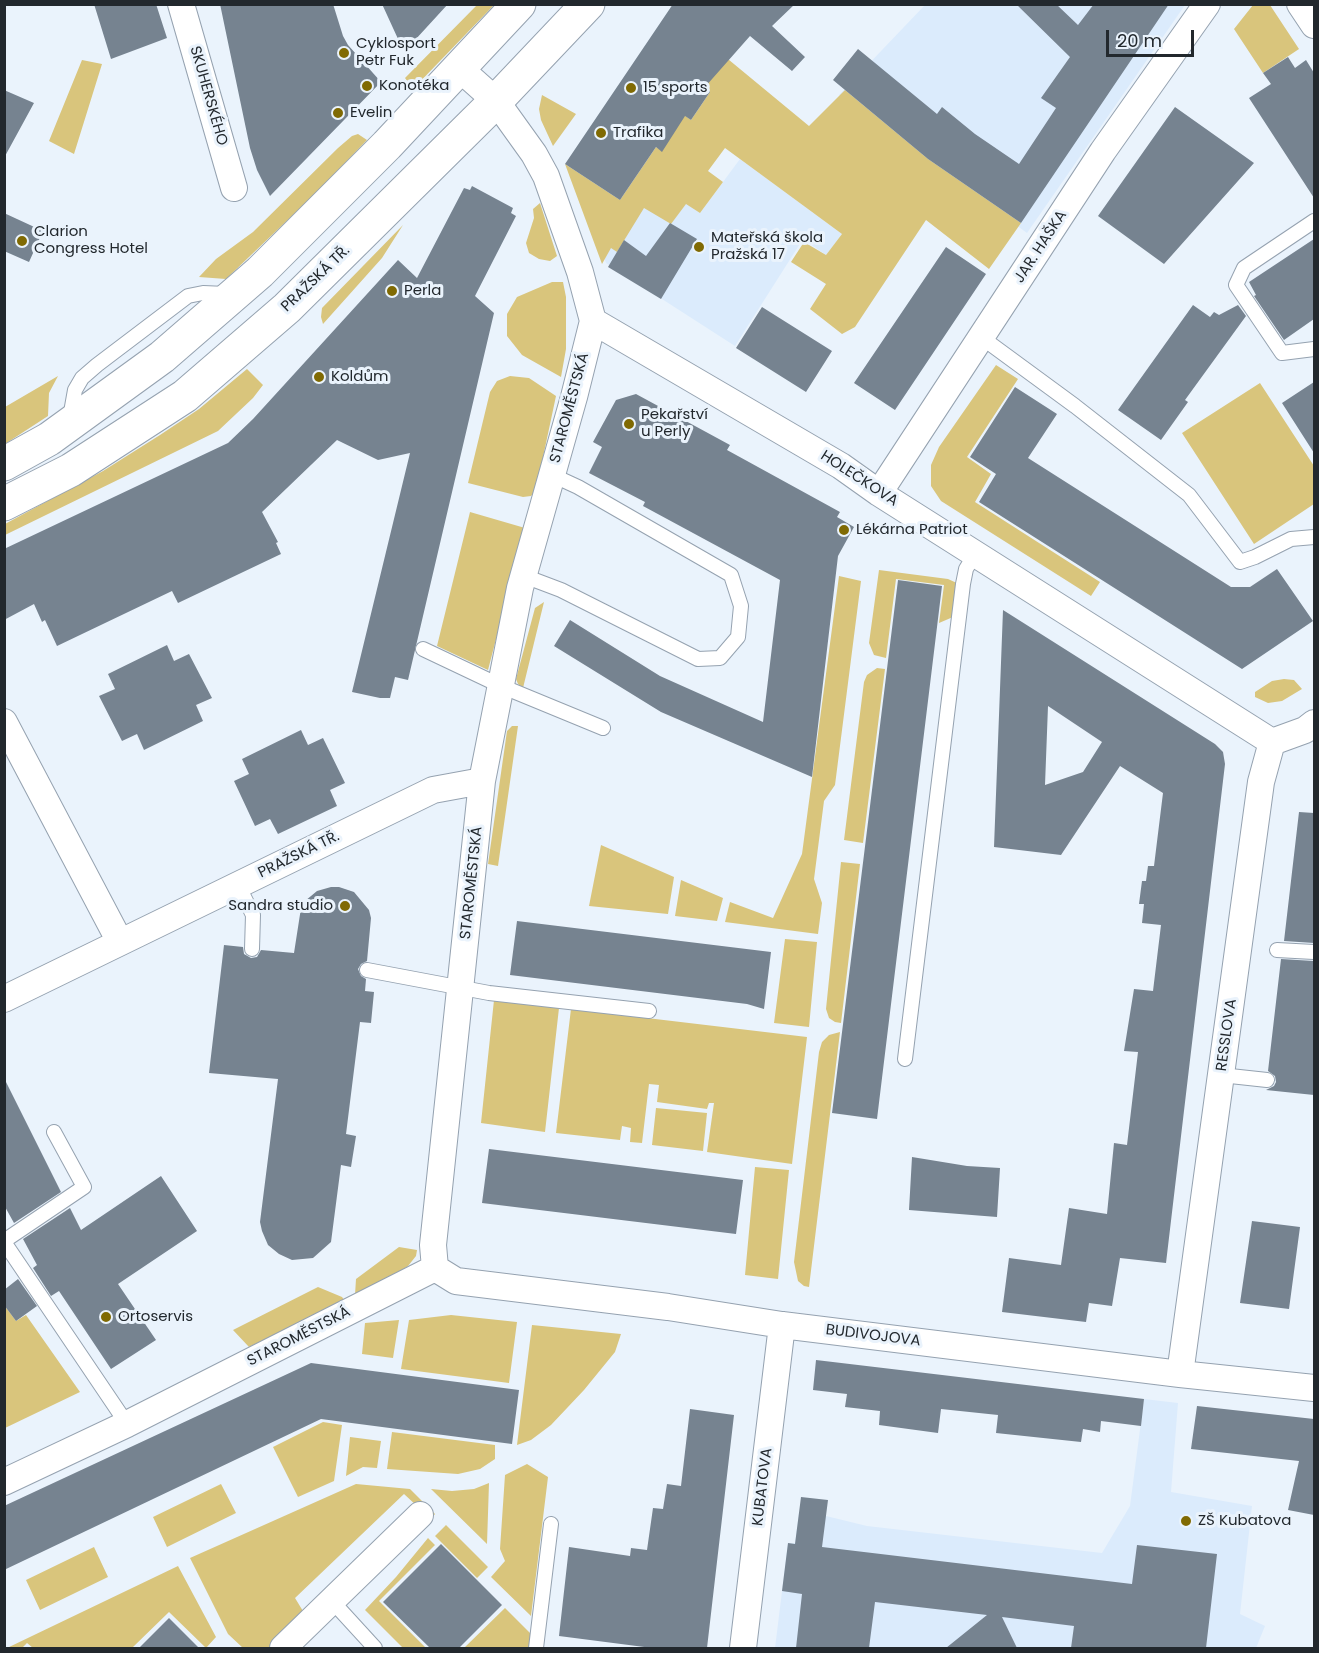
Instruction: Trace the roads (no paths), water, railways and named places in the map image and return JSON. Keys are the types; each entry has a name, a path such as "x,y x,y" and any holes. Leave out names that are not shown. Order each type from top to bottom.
{"street":[{"name":"SKUHERSKÉHO","path":"181,4 234,188"},
{"path":"4,464 49,439 162,357 260,272 387,145 519,4"},
{"name":"PRAŽSKÁ TŘ.","path":"4,504 71,470 184,396 287,308 496,101 588,4"},
{"name":"JAR. HAŠKA","path":"879,493 1103,151 1207,4"},
{"path":"1300,4 1314,25"},
{"path":"459,68 496,101 534,154 546,176 593,321"},
{"name":"STAROMĚSTSKÁ","path":"4,1482 127,1424 435,1268 433,1245 482,781 524,576 593,321"},
{"name":"HOLEČKOVA","path":"593,321 833,461 879,493 1272,742"},
{"path":"4,722 120,942"},
{"path":"1272,742 1305,730 1314,723"},
{"name":"RESSLOVA","path":"1180,1374 1261,782 1272,742"},
{"name":"PRAŽSKÁ TŘ.","path":"4,999 433,790 482,781"},
{"name":"BUDIVOJOVA","path":"435,1268 456,1281 668,1307 782,1325 1180,1374 1314,1388"},
{"name":"KUBATOVA","path":"743,1648 782,1325"},
{"path":"283,1648 420,1515"}],"lane":[{"path":"1314,221 1244,268 1236,285 1282,353 1314,349"},
{"path":"981,338 1075,406 1189,495 1240,562 1291,539 1314,537"},
{"path":"524,576 561,590 698,659 720,658 738,637 741,606 730,575 578,487 552,475"},
{"path":"905,1059 963,584 966,569 975,554"},
{"path":"423,649 501,686 603,728"},
{"path":"238,885 253,915 252,948"},
{"path":"1277,950 1314,952"},
{"path":"367,969 460,988 649,1011"},
{"path":"1221,1075 1267,1080"},
{"path":"54,1132 84,1187 4,1242 127,1424"},
{"path":"536,1648 551,1524"},
{"path":"332,1601 375,1648"}],"place":[{"name":"Cyklosport Petr Fuk","path":"344,53"},
{"name":"Konotéka","path":"367,86"},
{"name":"15 sports","path":"631,88"},
{"name":"Evelin","path":"338,113"},
{"name":"Trafika","path":"601,133"},
{"name":"Clarion Congress Hotel","path":"22,241"},
{"name":"Mateřská škola Pražská 17","path":"699,247"},
{"name":"Perla","path":"392,291"},
{"name":"Koldům","path":"319,377"},
{"name":"Pekařství u Perly","path":"629,424"},
{"name":"Lékárna Patriot","path":"844,530"},
{"name":"Sandra studio","path":"345,906"},
{"name":"Ortoservis","path":"106,1317"},
{"name":"ZŠ Kubatova","path":"1186,1521"}]}
